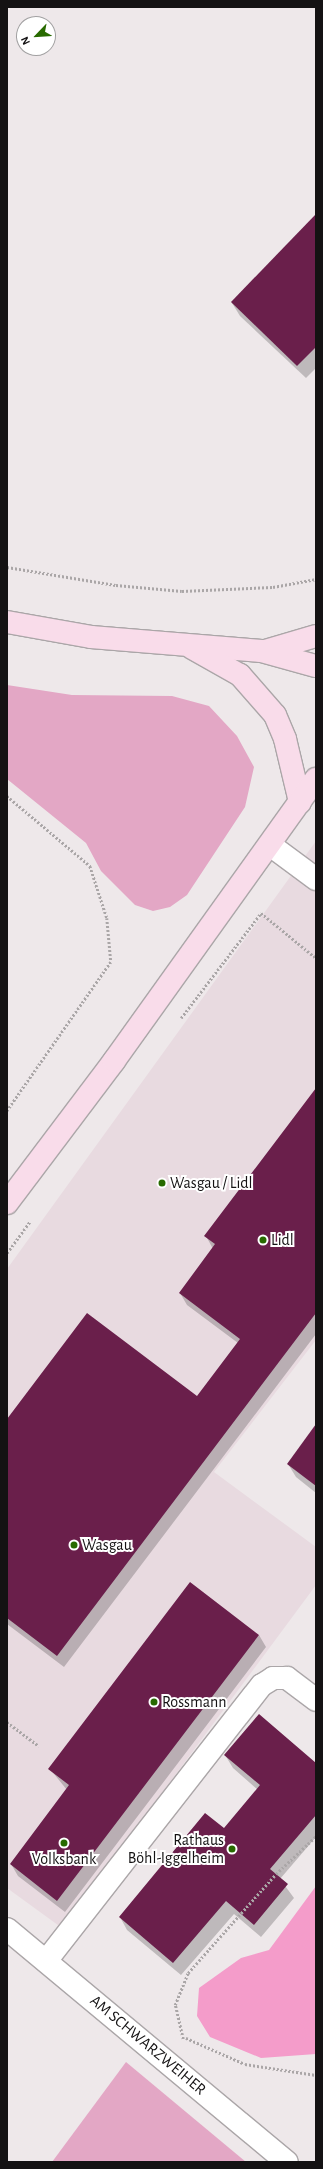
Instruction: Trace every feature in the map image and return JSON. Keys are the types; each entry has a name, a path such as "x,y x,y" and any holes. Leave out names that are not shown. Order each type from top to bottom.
{"main road":[{"path":"7,622 91,637 182,642 261,651 316,666"},
{"path":"261,651 316,636"},
{"path":"182,642 240,676 261,696 285,740 300,802"},
{"path":"7,1203 270,845 316,779"}],"street":[{"path":"270,845 316,879"},
{"path":"46,1961 262,1685 273,1678 286,1678 316,1700"},
{"name":"AM SCHWARZWEIHER","path":"7,1929 157,2050 287,2162"}],"path":[{"path":"7,567 116,585 182,591 273,587 316,579"},
{"path":"7,796 90,866 108,918 111,962 7,1111"},
{"path":"179,1022 261,913 316,958"},
{"path":"7,1253 34,1216"},
{"path":"7,1722 39,1746"},
{"path":"186,2038 175,2004 188,1973 240,1913 316,1836"},
{"path":"157,2050 186,2038 245,2064 316,2075"}],"shaded area":[{"path":"7,685 72,695 172,696 209,706 237,736 254,767 245,807 187,895 170,907 153,911 135,905 101,871 86,843 7,779"},
{"path":"316,841 316,1340 214,1472 316,1547 316,1585 62,1928 7,1888 7,1269"},
{"path":"316,1886 316,2054 261,2058 210,2037 197,2016 199,1988 241,1958 269,1950"},
{"path":"126,2062 246,2162 52,2162"}],"building":[{"path":"316,214 316,347 297,366 231,302"},
{"name":"Wasgau","path":"316,1088 316,1313 57,1656 7,1618 7,1419 87,1313 197,1396 240,1339 179,1293 215,1244 204,1236"},
{"path":"316,1424 316,1486 287,1464"},
{"name":"Rossmann","path":"190,1582 259,1635 57,1901 10,1864 69,1785 48,1769"},
{"name":"Rathaus Böhl-Iggelheim","path":"259,1714 316,1763 316,1815 270,1869 288,1884 254,1925 226,1901 173,1963 119,1917 205,1813 224,1828 260,1785 224,1755"}],"place":[{"name":"Wasgau / Lidl","path":"162,1183"},
{"name":"Lidl","path":"263,1240"},
{"name":"Wasgau","path":"74,1545"},
{"name":"Rossmann","path":"154,1702"},
{"name":"Volksbank","path":"64,1843"},
{"name":"Rathaus Böhl-Iggelheim","path":"232,1849"}]}
